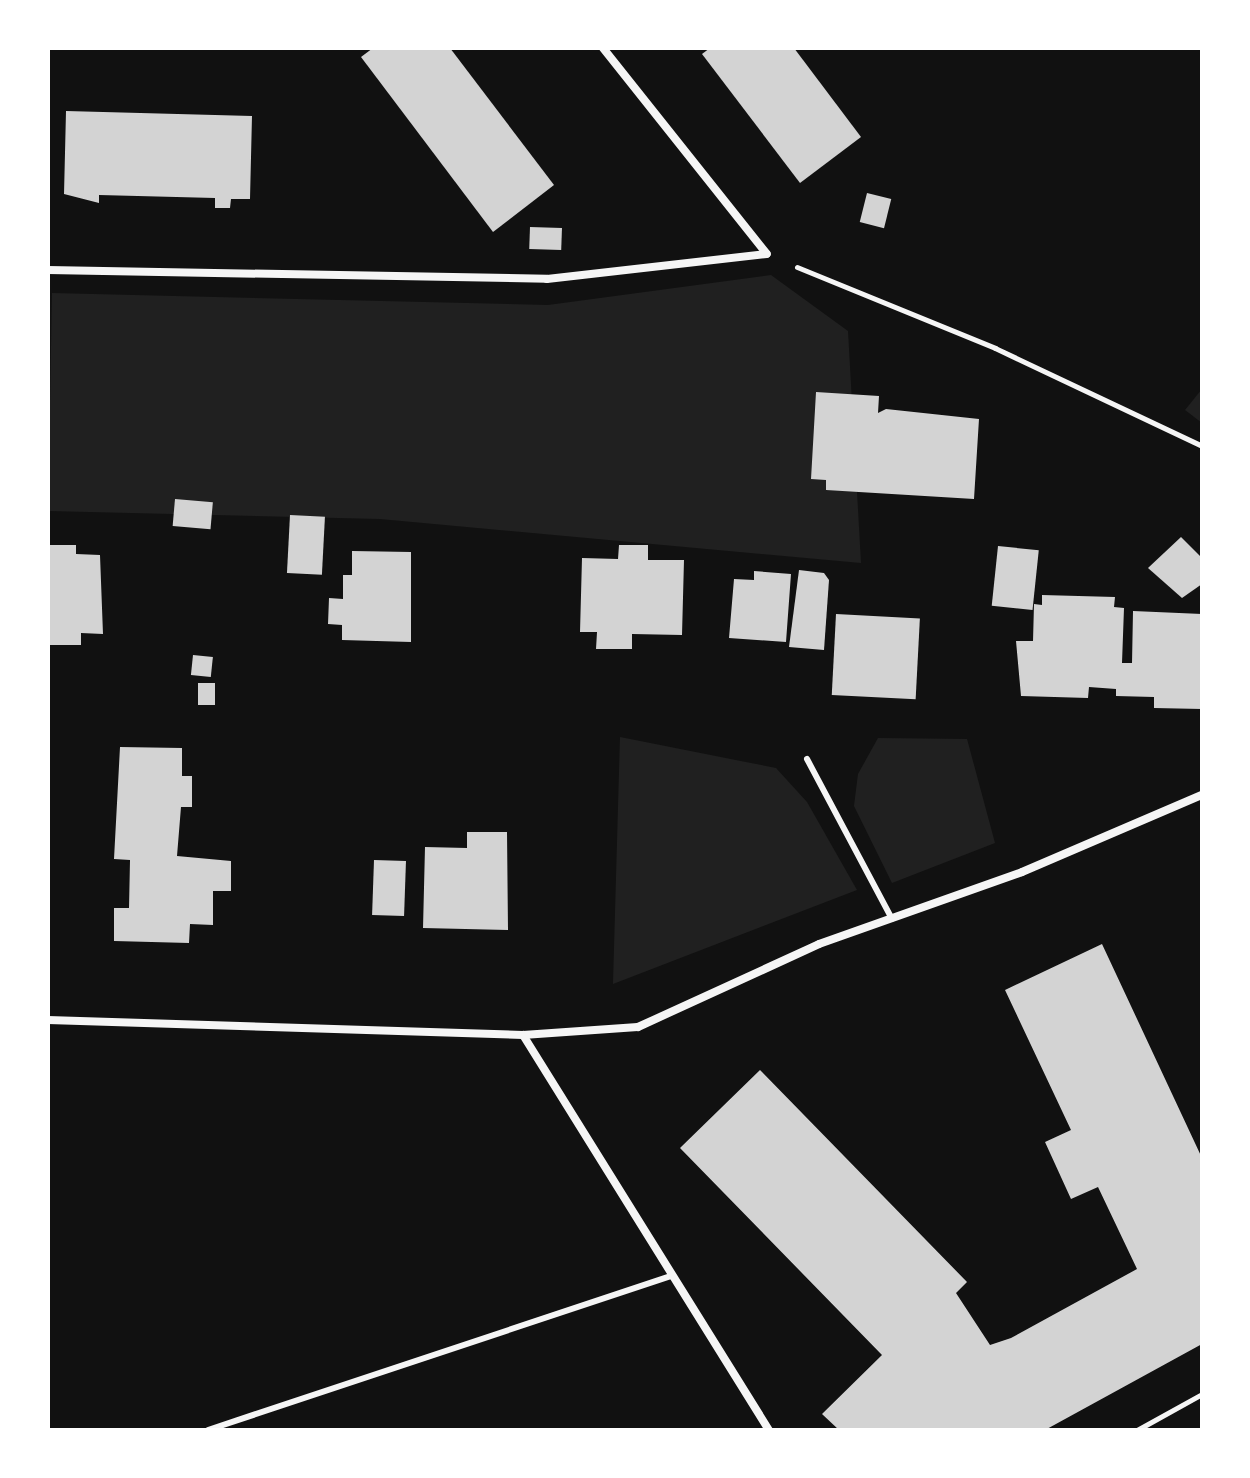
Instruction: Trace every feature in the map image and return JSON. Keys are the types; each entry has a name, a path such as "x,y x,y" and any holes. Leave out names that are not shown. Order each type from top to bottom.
{"street":[{"path":"603,48 767,254"},
{"path":"48,270 547,279 767,254"},
{"path":"48,1020 523,1035 638,1027 819,944 1022,872 1202,795"},
{"path":"523,1035 769,1430"}],"lane":[{"path":"807,759 892,919"},
{"path":"208,1430 672,1276"}],"path":[{"path":"767,254 995,348 1202,446"},
{"path":"1137,1430 1202,1394"}],"shaded area":[{"path":"771,275 848,331 861,563 380,519 48,511 52,293 548,305"},
{"path":"1202,389 1202,423 1185,410"},
{"path":"620,737 776,768 807,802 857,890 613,984"},
{"path":"878,738 967,739 995,843 892,883 854,806 858,774"}],"building":[{"path":"373,48 450,48 554,185 493,232 361,57"},
{"path":"710,48 794,48 861,137 800,183 702,54"},
{"path":"66,111 252,116 250,199 231,199 230,208 215,208 215,198 99,195 99,203 64,194"},
{"path":"867,193 891,199 884,228 860,222"},
{"path":"530,227 562,228 561,250 529,249"},
{"path":"816,392 879,396 878,413 886,409 979,419 974,499 826,490 826,480 811,479"},
{"path":"175,499 213,502 211,529 173,526"},
{"path":"290,515 325,517 322,575 287,573"},
{"path":"1181,537 1202,558 1202,584 1182,598 1148,568"},
{"path":"48,545 76,545 76,554 100,555 103,634 81,633 81,645 50,645"},
{"path":"619,545 648,545 648,560 684,560 682,635 632,634 632,649 596,649 597,632 580,632 582,558 618,559"},
{"path":"998,546 1039,550 1033,610 992,606"},
{"path":"352,551 411,552 411,642 342,640 342,625 328,624 329,598 343,599 343,575 352,575"},
{"path":"799,570 824,573 829,580 824,650 789,647"},
{"path":"754,571 791,574 786,642 729,638 734,579 754,580"},
{"path":"1042,595 1115,597 1114,607 1124,608 1122,663 1132,663 1133,611 1202,614 1202,709 1154,708 1154,697 1116,696 1116,689 1089,687 1088,698 1021,696 1016,641 1033,641 1034,604 1042,605"},
{"path":"836,614 920,618 916,699 832,695"},
{"path":"193,655 213,657 211,677 191,675"},
{"path":"198,683 215,683 215,705 198,705"},
{"path":"120,747 182,748 182,776 192,776 192,807 181,807 177,856 231,861 231,891 213,891 213,925 190,924 189,943 114,941 114,908 129,908 130,860 114,859"},
{"path":"467,832 507,832 508,930 423,928 425,847 467,848"},
{"path":"374,860 406,861 404,916 372,915"},
{"path":"1102,944 1202,1158 1202,1344 1045,1430 839,1430 822,1414 882,1355 680,1148 760,1070 967,1282 956,1293 990,1345 1011,1338 1137,1269 1098,1187 1071,1199 1045,1142 1071,1130 1005,990"}]}
